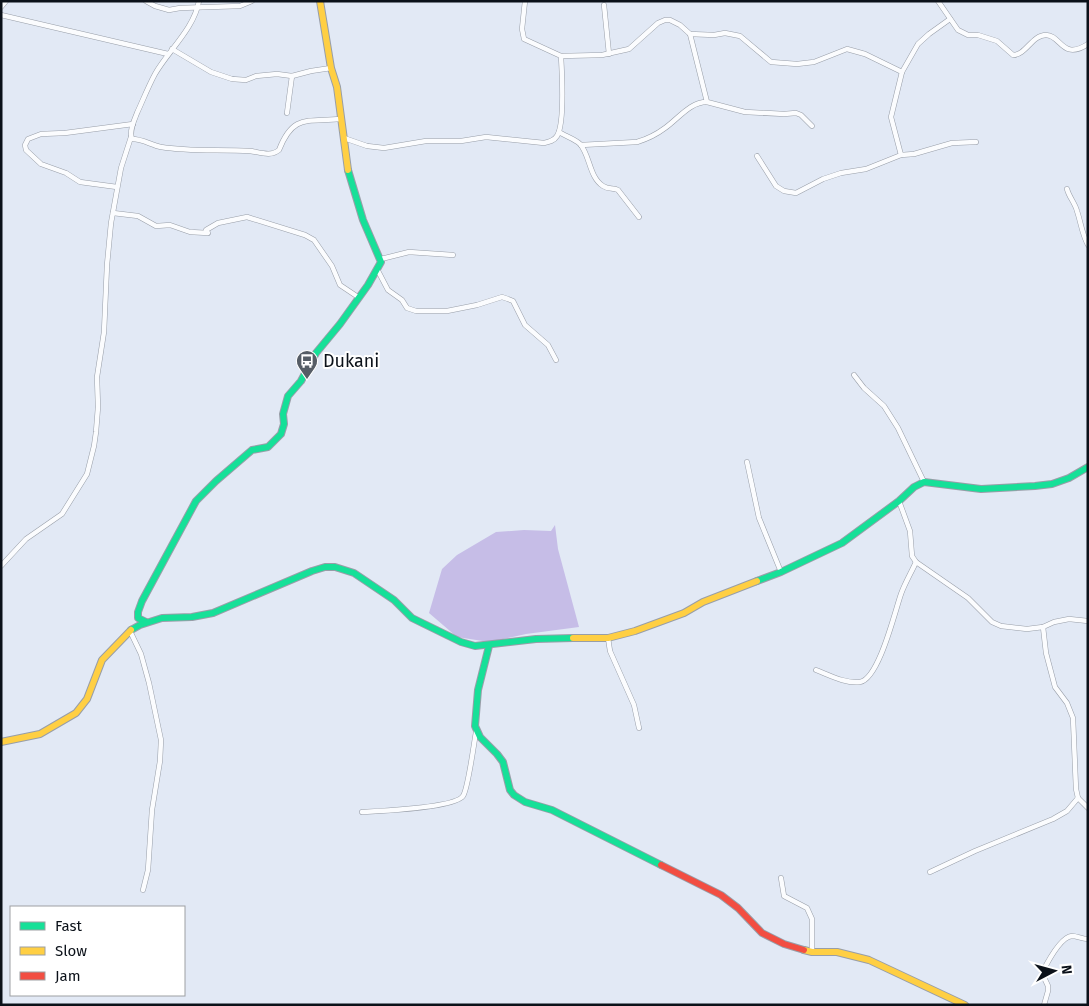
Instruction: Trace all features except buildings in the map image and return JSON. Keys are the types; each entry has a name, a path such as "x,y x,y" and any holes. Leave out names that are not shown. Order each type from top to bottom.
{"street":[{"path":"1,7 6,1"},
{"path":"146,1 169,10 240,6 252,1"},
{"path":"1,566 26,539 62,514 87,474 96,432 98,407 97,380 104,332 107,265 113,212 122,162 133,124 146,90 168,54 187,28 198,7 199,1"},
{"path":"146,622 138,618 142,601 192,508 216,481 242,458 254,450 268,447 277,440 284,424 283,414 288,396 301,381 316,353 368,285 381,259 364,220 348,168 337,87 331,68 320,1"},
{"path":"525,1 522,29 524,40 562,56 609,54 629,49 658,23 670,20 690,34 707,102"},
{"path":"938,1 958,30 963,33 997,41 1013,55 1019,54 1044,35 1073,50 1080,49 1088,44"},
{"path":"604,5 609,54"},
{"path":"1,15 168,54"},
{"path":"902,155 892,117 902,72 918,44 950,19"},
{"path":"690,34 734,34 746,40 771,62 798,64 814,62 847,49 865,54 902,72"},
{"path":"172,49 212,72 232,79 246,80 256,76 277,74 292,76 331,68"},
{"path":"344,138 367,146 392,148 426,141 461,141 486,137 550,142 556,138 559,132 562,56"},
{"path":"287,113 292,76"},
{"path":"559,132 581,145 637,142 664,129 695,104 707,102 745,112 780,114 796,112 812,126"},
{"path":"130,137 159,146 270,154 276,153 279,150 288,130 298,123 340,119"},
{"path":"117,187 80,182 66,173 41,164 26,150 25,145 30,138 41,134 117,128 133,124"},
{"path":"757,156 776,186 784,192 796,193 823,179 841,173 866,169 902,155 914,154 952,143 976,142"},
{"path":"581,145 601,185 608,189 614,188 618,190 639,217"},
{"path":"1067,189 1068,196 1077,210 1081,230 1088,245"},
{"path":"113,212 138,216 156,226 170,225 197,233 208,233 206,230 218,223 247,217 271,226 305,234 314,240 332,266 340,285 358,297"},
{"path":"381,259 409,252 453,255"},
{"path":"377,269 388,290 402,300 407,308 416,310 447,311 477,305 502,297 508,298 513,301 525,325 548,345 556,360"},
{"path":"854,375 864,388 884,406 898,428 924,482"},
{"path":"747,462 759,518 781,572"},
{"path":"1,742 40,734 76,713 87,700 102,660 130,631 146,622 162,618 213,614 325,567 335,567 354,573 375,586 417,620 461,642 475,646 489,646 536,639 608,638 675,617 703,602 781,572 842,543 899,501 914,487 924,482 981,489 1035,486 1052,484 1069,478 1088,467"},
{"path":"899,501 910,531 912,556 916,562 968,598 992,622 1001,626 1028,629 1043,627 1054,622 1069,619 1088,621"},
{"path":"816,670 849,682 861,682 868,679 881,654 902,592 916,562"},
{"path":"1043,627 1046,653 1055,687 1067,703 1073,718 1078,798 1088,808"},
{"path":"130,631 141,654 149,683 160,740 160,761 152,810 148,870 143,890"},
{"path":"608,638 610,651 634,704 639,728"},
{"path":"362,812 443,805 459,800 465,792 476,732 479,681 489,646"},
{"path":"476,732 502,762 508,787 512,795 536,806 552,810 722,895 738,908 762,933 784,944 812,952 837,952 869,960 965,1005"},
{"path":"930,872 974,851 1053,819 1067,811 1078,798"},
{"path":"780,878 784,896 807,908 812,919 812,952"},
{"path":"1044,1005 1048,986 1042,973 1049,960 1067,938 1074,936 1088,939"}],"shaded area":[{"path":"555,525 558,549 579,627 526,634 489,642 457,637 429,613 442,569 457,555 496,532 551,531"}],"traffic: fast":[{"path":"146,622 138,618 142,601 196,501 252,450 268,447 281,434 284,424 283,414 288,396 301,381 316,353 368,285 381,262 363,220 348,170"},
{"path":"757,581 781,572 842,543 899,501 914,487 924,482 981,489 1035,486 1052,484 1069,478 1088,467"},
{"path":"131,630 162,618 192,617 213,613 312,571 325,567 335,567 354,573 394,600 412,618 461,642 475,646 536,639 573,638"},
{"path":"489,646 478,690 475,726 480,737 503,762 510,790 525,802 552,810 661,865"}],"traffic: slow":[{"path":"320,1 331,68 337,87 348,170"},
{"path":"573,638 608,638 635,631 684,613 703,602 757,581"},
{"path":"1,742 40,734 76,713 87,699 102,660 131,630"},
{"path":"804,950 812,952 837,952 869,960 965,1005"}],"traffic: jam":[{"path":"661,865 721,895 738,908 762,933 784,944 804,950"}],"place":[{"name":"Dukani","path":"307,380"}]}
